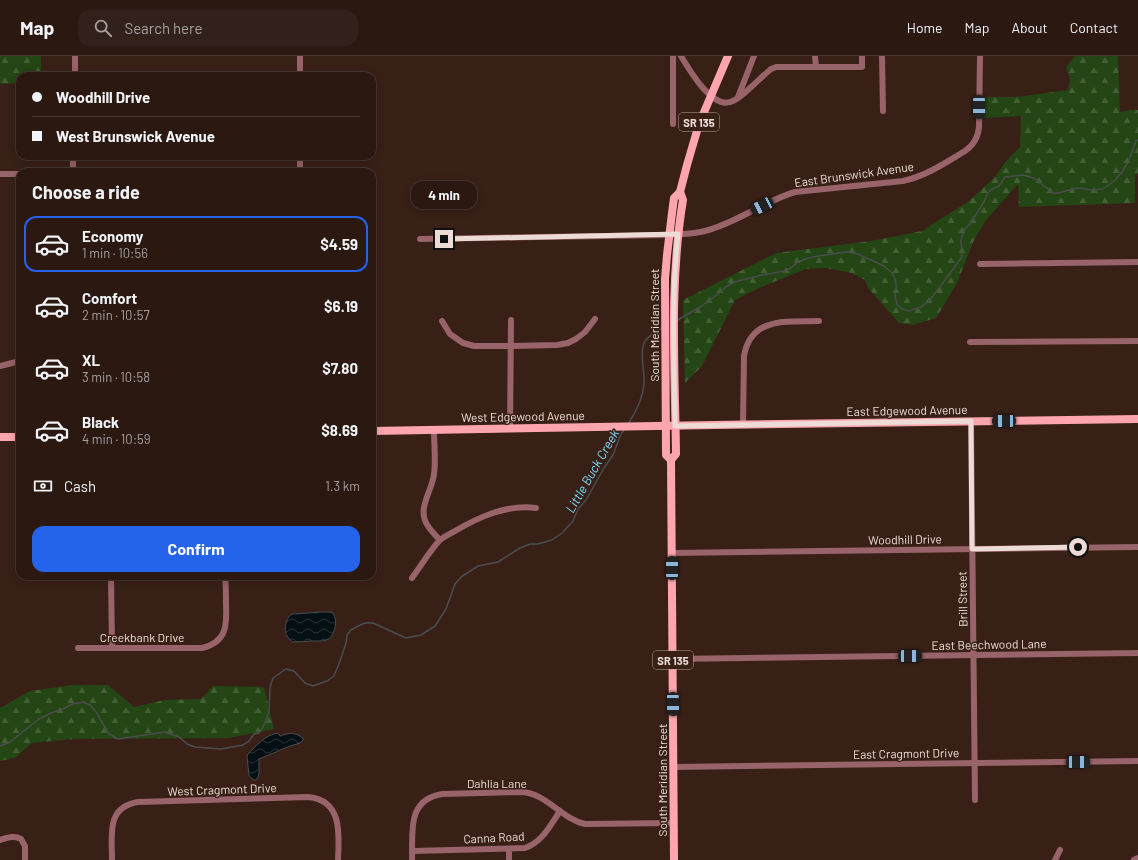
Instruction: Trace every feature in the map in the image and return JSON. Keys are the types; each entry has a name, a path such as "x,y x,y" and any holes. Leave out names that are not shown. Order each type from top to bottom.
{"main road":[{"name":"South Meridian Street","path":"674,860 671,460 676,454 674,338 675,265 673,234 674,198 680,192 699,124 728,56"},
{"name":"South Meridian Street","path":"671,460 666,455 665,310 666,266 673,234"},
{"name":"East Edgewood Avenue","path":"675,426 1138,419"},
{"name":"West Edgewood Avenue","path":"376,431 675,426"},
{"path":"0,438 16,437"}],"street":[{"path":"74,56 75,72"},
{"path":"300,56 300,72"},
{"path":"673,56 673,124"},
{"path":"681,56 698,83 711,95 726,103 738,98 771,69 776,67 862,67 862,56"},
{"path":"738,98 754,56"},
{"path":"815,56 816,67"},
{"path":"882,56 882,111"},
{"name":"East Brunswick Avenue","path":"420,239 673,234 700,232 718,227 784,195 795,192 906,180 923,175 972,146 978,134 980,56"},
{"path":"0,174 16,174"},
{"path":"980,264 1138,262"},
{"path":"442,321 450,334 463,343 474,346 511,346 557,345 566,343 582,335 595,319"},
{"path":"510,429 511,320"},
{"path":"743,424 744,356 746,347 751,337 760,329 774,323 819,321"},
{"path":"970,342 1138,340"},
{"path":"0,366 16,362"},
{"name":"Brill Street","path":"971,421 975,800"},
{"path":"434,430 434,472 432,485 424,504 423,512 427,526 440,540"},
{"path":"412,578 440,540 471,522 489,514 512,509 536,508"},
{"name":"Woodhill Drive","path":"672,553 1138,547"},
{"path":"112,580 112,648"},
{"name":"Creekbank Drive","path":"78,648 206,647 211,645 220,638 226,626 225,580"},
{"name":"East Beechwood Lane","path":"673,659 1138,653"},
{"name":"East Cragmont Drive","path":"674,767 1138,761"},
{"name":"Dahlia Lane","path":"412,851 414,816 421,805 431,797 442,794 525,792 536,795 575,821 585,824 674,823"},
{"name":"West Cragmont Drive","path":"112,860 112,824 118,811 127,804 138,802 310,797 319,799 328,804 338,822 338,860"},
{"name":"Canna Road","path":"412,851 525,848 536,843 560,811"},
{"path":"0,840 13,836 17,836 21,839 24,846 25,860"},
{"path":"509,849 509,860"},
{"path":"1055,860 1060,850"},
{"path":"412,851 412,860"},
{"path":"1134,860 1138,858"}],"green space":[{"path":"0,56 41,56 41,72 16,72 16,83 0,84"},
{"path":"1075,56 1118,56 1120,112 1138,110 1138,174 1135,175 1135,203 1019,207 1018,184 986,220 974,240 957,283 936,318 913,325 899,323 868,288 865,280 851,273 836,270 824,268 806,269 759,288 735,300 702,366 685,383 683,300 776,253 871,241 922,231 969,201 995,177 1006,161 1020,147 1021,116 984,118 985,97 1017,97 1068,90 1070,79 1066,67"},
{"path":"73,685 108,685 134,707 165,700 201,699 213,686 264,687 274,729 229,738 74,739 32,743 15,758 0,761 0,708 30,691"}],"water":[{"path":"332,612 335,617 335,628 332,636 327,640 321,641 293,642 290,640 287,636 285,628 287,620 292,614"},
{"path":"278,733 280,736 289,733 295,734 303,738 303,740 300,743 259,759 259,774 256,780 254,780 249,776 248,754 265,738"}],"waterway":[{"name":"Little Buck Creek","path":"676,321 700,307 734,282 785,271 805,259 846,252 855,253 884,266 893,274 896,282 895,296 897,304 902,309 909,311 921,307 930,300 962,257 961,240 964,230 970,224 984,202 987,194 999,186 1005,177 1023,175 1034,178 1053,193 1077,188 1093,190 1103,189 1115,180 1122,172 1128,162 1136,141 1138,140"},
{"name":"Little Buck Creek","path":"628,424 639,405 643,389 643,345 649,337 662,328"},
{"name":"Little Buck Creek","path":"0,746 10,742 39,719 72,704 83,702 90,705 96,712 109,734 118,739 165,732 179,737 187,744 195,747 221,749 243,745 249,741 254,734 259,733 263,727 269,712 270,687 273,678 286,669 294,671 305,683 313,686 327,681 334,676 346,643 347,635 351,630 365,623 373,623 406,638 421,635 435,626 446,609 455,584 461,577 478,566 498,562 520,548 530,544 538,544 552,540 562,533 573,521 578,509 586,500 613,455 624,430"}],"route":[{"path":"444,239 678,234 675,265 674,304 675,426 714,424 971,421 972,549 1078,547"}]}
